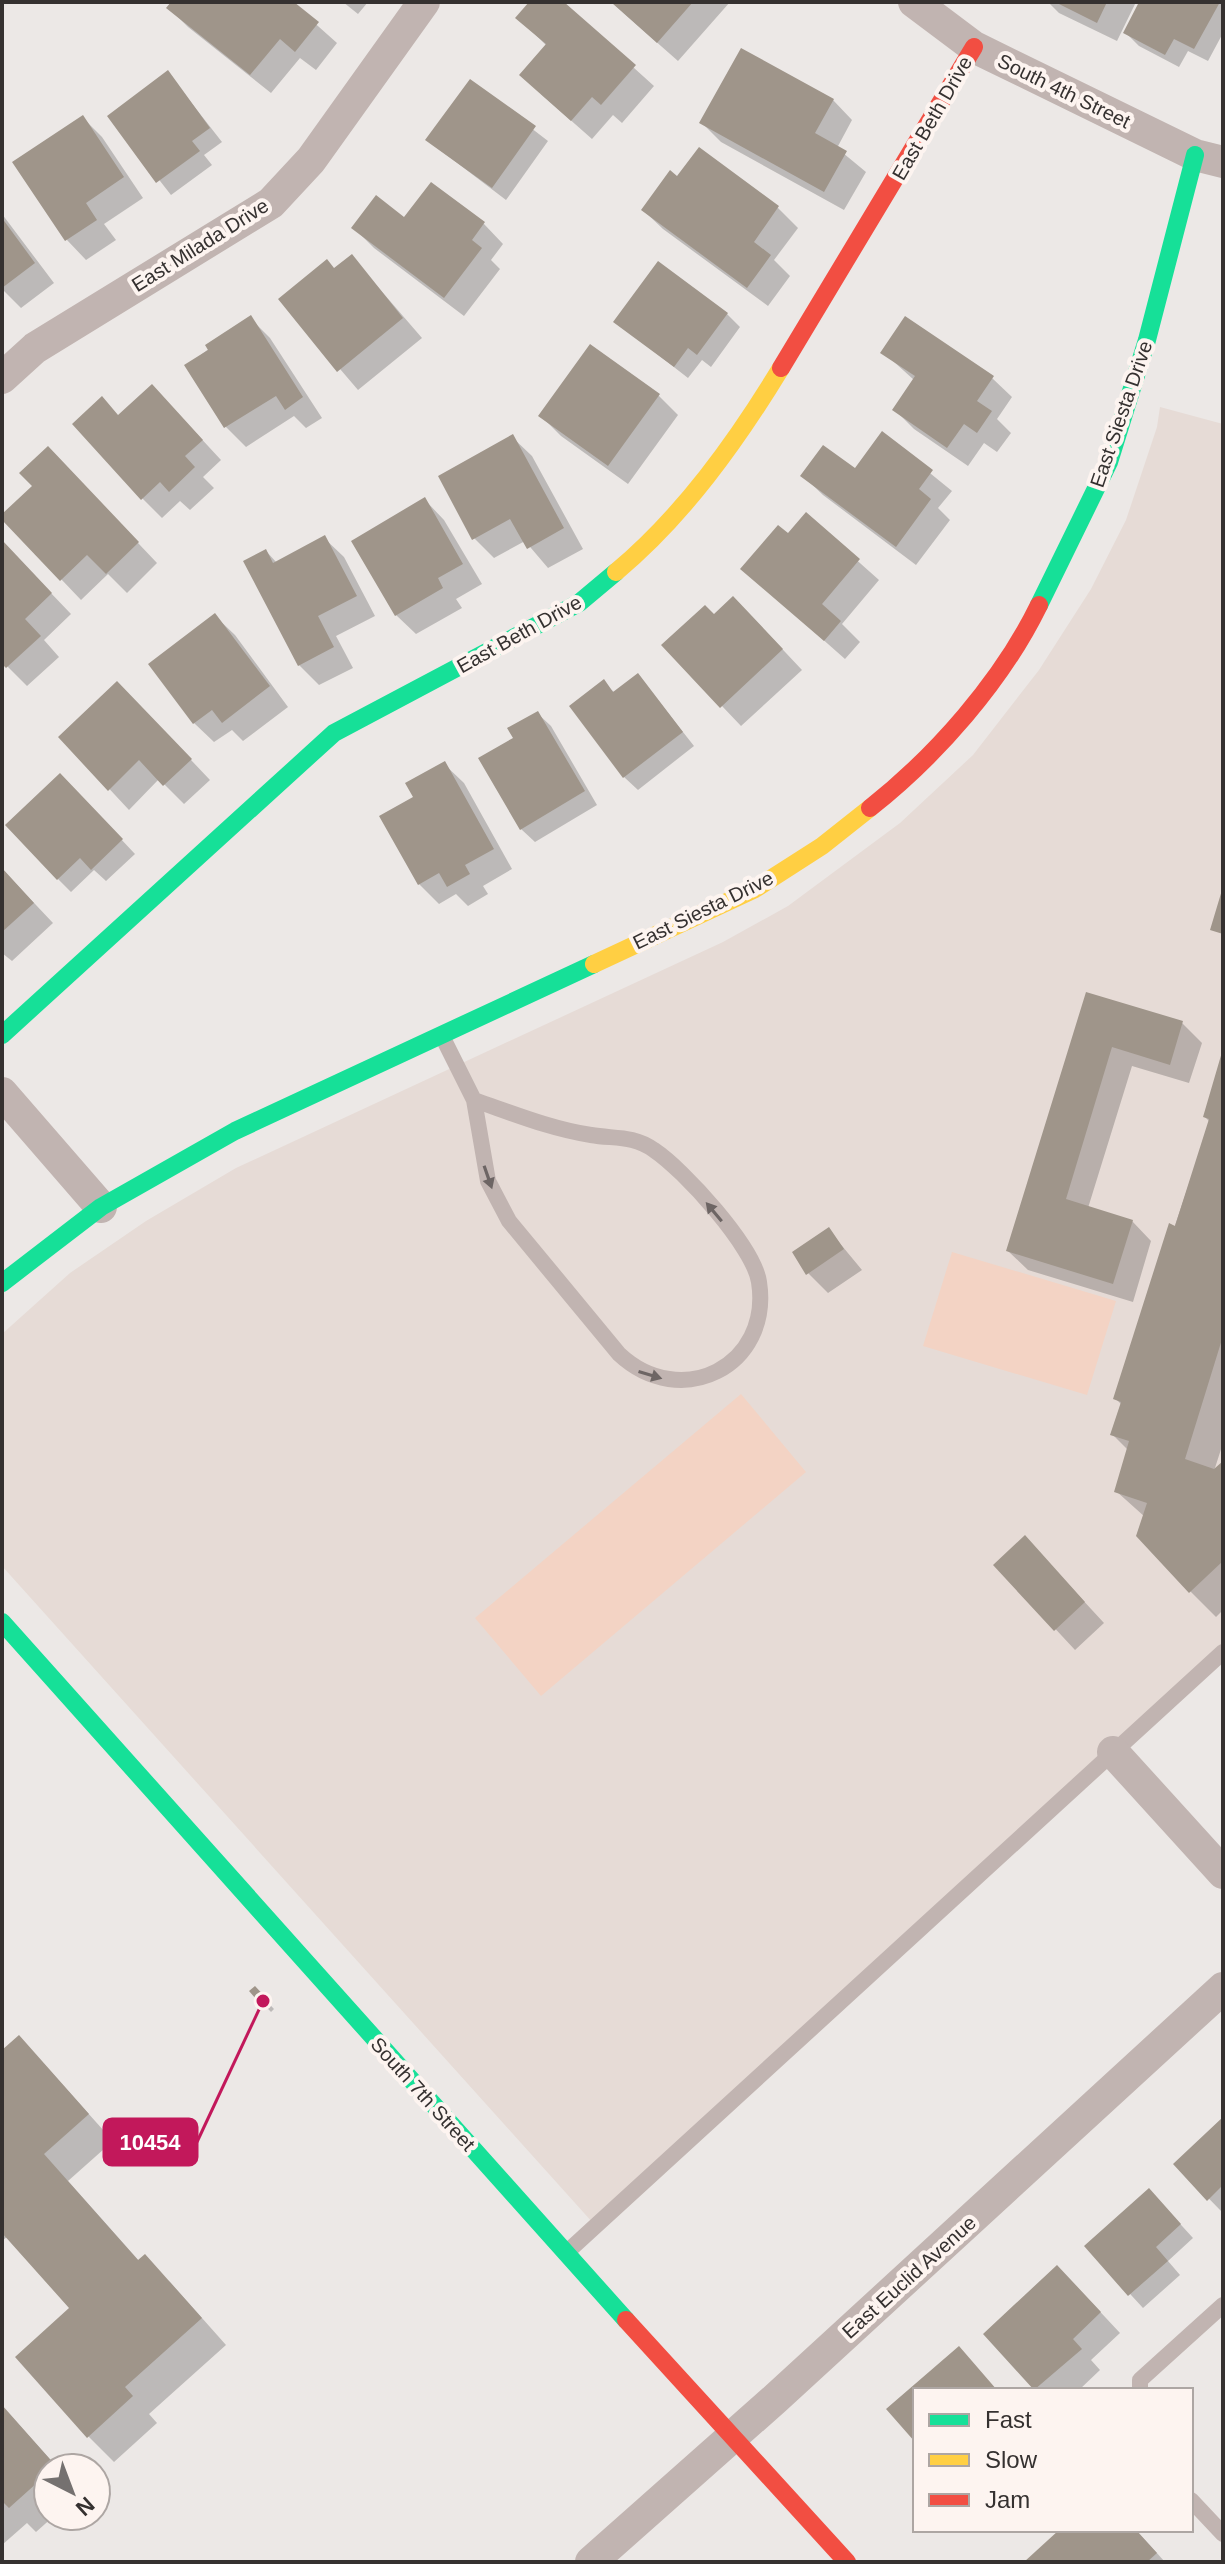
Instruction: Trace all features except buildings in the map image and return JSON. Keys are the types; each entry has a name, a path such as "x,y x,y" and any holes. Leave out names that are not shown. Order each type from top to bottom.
{"street":[{"name":"East Milada Drive","path":"2,378 35,348 271,203 311,160 424,2"},
{"name":"South 4th Street","path":"914,2 974,47 1209,159"},
{"name":"East Beth Drive","path":"2,1035 334,733 579,603 652,542 748,423 974,47"},
{"name":"East Siesta Drive","path":"2,1283 101,1207 235,1131 755,889 822,846 891,791 989,688 1058,572 1109,462 1209,159"},
{"path":"2,1093 101,1207"},
{"name":"South 7th Street","path":"2,1622 565,2254 847,2562"},
{"path":"1113,1752 1223,1873"},
{"name":"East Euclid Avenue","path":"591,2562 1223,1988"}],"lane":[{"path":"442,1035 474,1100 488,1181 509,1221 619,1354 636,1371 689,1382 730,1364 745,1347 758,1314 759,1281 748,1253 671,1163 652,1148 623,1135 592,1136 474,1100"},
{"path":"565,2254 1223,1652"},
{"path":"1140,2388 1140,2380 1223,2305"},
{"path":"1193,2502 1223,2534"}],"shaded area":[{"path":"1160,407 1223,424 1223,1645 593,2223 2,1566 2,1334 70,1273 146,1221 236,1168 723,942 788,906 900,823 973,755 1039,670 1091,589 1126,520 1157,427"},
{"path":"952,1252 1116,1301 1087,1395 923,1346"},
{"path":"741,1394 806,1472 541,1696 475,1618"}],"traffic: fast":[{"path":"1039,605 1109,462 1147,340 1195,155"},
{"path":"2,1035 334,733 579,603 616,572"},
{"path":"2,1283 101,1207 235,1131 594,964"},
{"path":"2,1622 626,2320"}],"traffic: slow":[{"path":"616,572 664,527 707,477 781,368"},
{"path":"594,964 755,889 822,846 870,808"}],"traffic: jam":[{"path":"781,368 974,47"},
{"path":"870,808 919,765 965,716 1006,661 1039,605"},
{"path":"626,2320 847,2562"}],"place":[{"name":"10454","path":"263,2001"}]}
